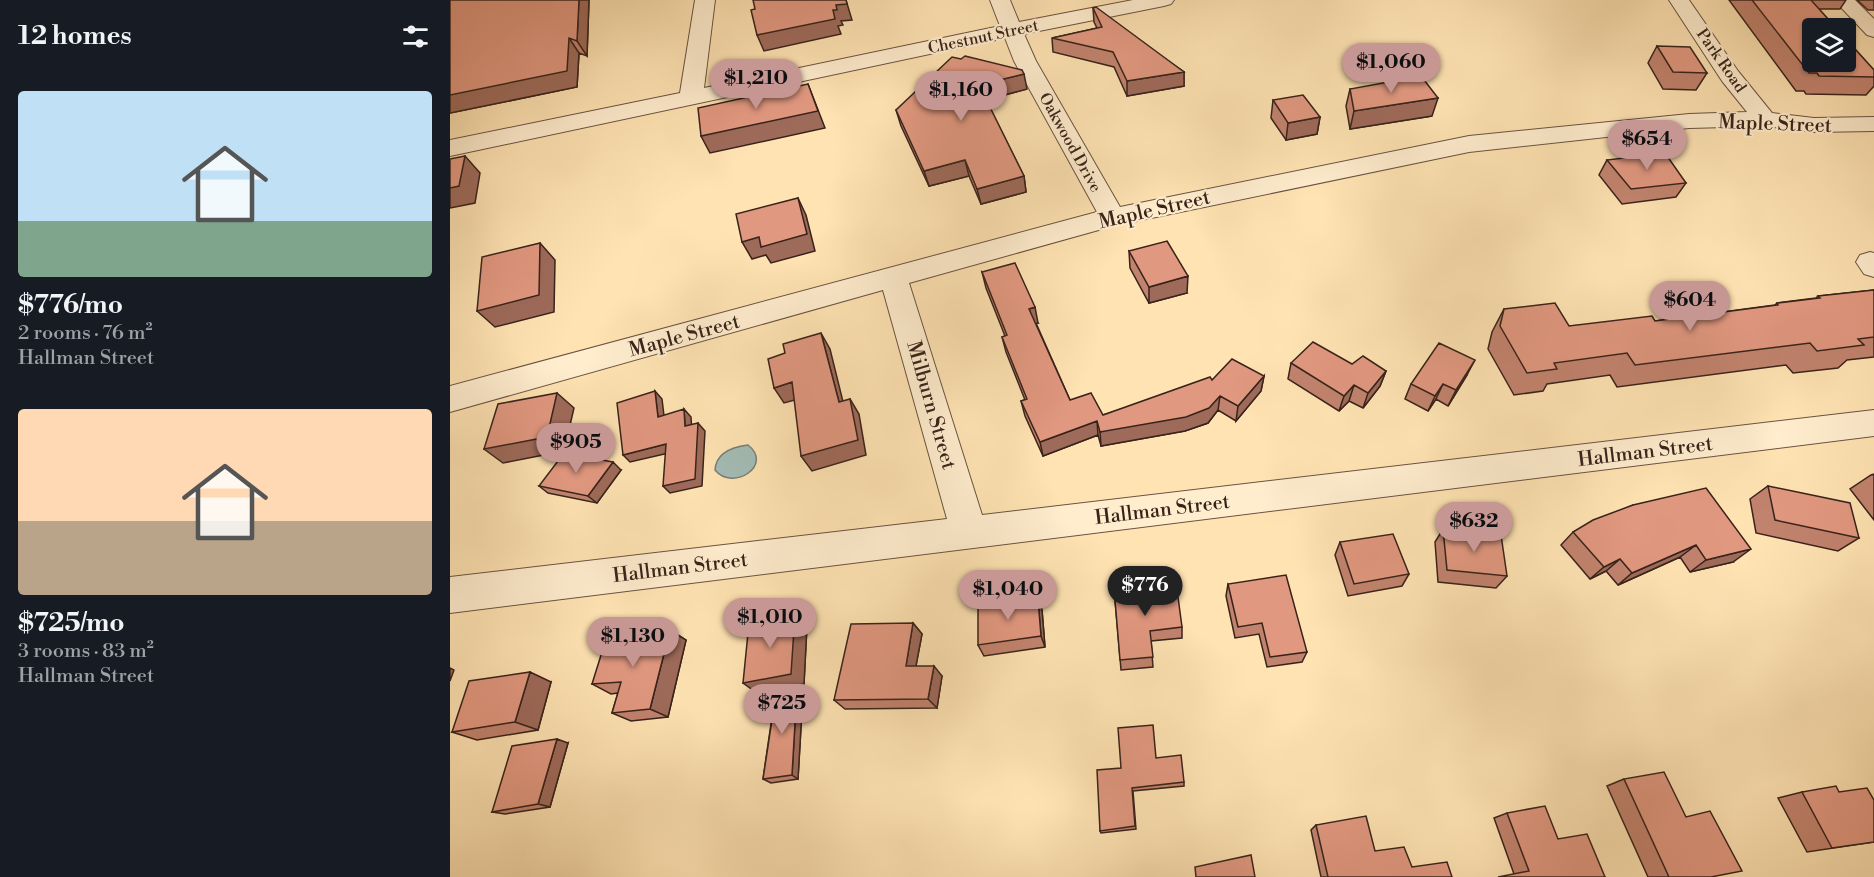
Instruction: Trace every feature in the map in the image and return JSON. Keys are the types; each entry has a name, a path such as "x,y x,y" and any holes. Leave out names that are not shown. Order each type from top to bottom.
{"street":[{"path":"691,97 705,0"},
{"name":"Oakwood Drive","path":"1000,0 1025,61 1113,217"},
{"name":"Chestnut Street","path":"450,148 1164,0"},
{"name":"Park Road","path":"1679,0 1730,76 1766,119"},
{"path":"1844,0 1874,31"},
{"name":"Maple Street","path":"450,399 1113,217 1469,144 1689,121 1766,119 1814,125 1874,124"},
{"name":"Milburn Street","path":"893,278 904,308 969,532"},
{"name":"Hallman Street","path":"450,595 1874,423"}],"water":[{"path":"748,445 755,453 756,460 754,468 748,473 731,478 715,470 718,459 722,455 736,447"}],"building":[{"path":"450,0 579,0 577,41 569,38 567,71 450,95"},
{"path":"753,0 846,0 847,4 836,5 837,10 833,10 835,19 757,35 751,10 755,9"},
{"path":"1752,0 1811,0 1827,18 1802,18 1802,64"},
{"path":"1096,7 1184,72 1127,81 1113,52 1052,38 1102,27 1093,8"},
{"path":"1657,46 1690,47 1707,73 1673,72"},
{"path":"1856,50 1874,70 1874,77 1819,76 1817,73 1809,73 1856,72"},
{"path":"965,56 1022,70 1024,74 979,85 1024,176 977,189 965,160 924,171 896,110 952,57 961,59"},
{"path":"1421,76 1438,98 1354,111 1350,89"},
{"path":"808,84 818,111 701,136 698,108"},
{"path":"1303,95 1320,117 1288,123 1273,100"},
{"path":"1665,153 1686,183 1631,189 1607,160"},
{"path":"465,156 459,186 450,188 450,159"},
{"path":"798,198 807,234 761,247 759,237 742,242 736,214"},
{"path":"1167,241 1188,276 1149,287 1129,251"},
{"path":"540,243 539,295 477,311 482,257"},
{"path":"1015,263 1035,307 1029,309 1070,400 1091,393 1103,415 1210,377 1212,380 1232,359 1264,376 1238,406 1220,396 1209,408 1186,417 1100,432 1097,421 1040,442 1021,401 1027,399 1002,337 1007,335 982,272"},
{"path":"1874,290 1874,337 1858,339 1864,345 1817,351 1810,343 1635,365 1627,353 1554,363 1557,369 1527,373 1500,326 1504,309 1555,303 1569,326 1652,316 1655,321 1778,305 1777,303 1820,298 1818,296"},
{"path":"821,333 839,402 850,399 858,440 801,456 792,382 774,388 768,359 785,353 783,344"},
{"path":"1313,342 1352,364 1363,356 1386,371 1368,393 1354,385 1344,396 1291,363"},
{"path":"1439,343 1475,360 1456,390 1443,384 1435,396 1411,384"},
{"path":"655,391 658,417 684,409 685,426 698,423 695,479 663,486 666,444 623,455 617,403"},
{"path":"557,393 547,437 484,449 498,404"},
{"path":"564,453 613,462 588,496 539,486"},
{"path":"1768,486 1850,503 1859,538 1775,520"},
{"path":"1706,488 1751,549 1706,560 1696,545 1632,573 1620,559 1604,567 1573,532 1593,520 1633,505"},
{"path":"1443,529 1501,535 1507,576 1447,570"},
{"path":"1393,534 1409,574 1354,584 1340,542"},
{"path":"1286,575 1307,652 1270,657 1262,623 1238,627 1228,584"},
{"path":"1176,582 1182,627 1150,631 1153,657 1120,660 1114,588"},
{"path":"1022,598 1022,601 1038,599 1041,636 978,645 978,604"},
{"path":"795,614 791,674 743,683 749,623"},
{"path":"913,623 906,666 934,666 928,699 834,700 851,624"},
{"path":"670,630 650,709 612,713 621,682 592,684 607,636"},
{"path":"530,672 515,722 452,732 469,681"},
{"path":"777,687 797,689 792,775 763,779"},
{"path":"1153,725 1156,758 1181,755 1184,782 1132,788 1135,826 1100,831 1097,770 1121,768 1118,728"},
{"path":"557,739 538,804 492,812 512,746"},
{"path":"1664,772 1686,817 1710,811 1742,871 1711,877 1669,877 1624,779"},
{"path":"1836,786 1839,792 1867,788 1874,800 1874,842 1832,848 1802,792"},
{"path":"1545,806 1558,839 1587,834 1605,877 1498,877 1529,871 1507,813"},
{"path":"1366,816 1375,851 1404,847 1412,867 1447,862 1452,877 1328,877 1316,825"},
{"path":"1251,855 1255,877 1196,877 1195,867"}]}
